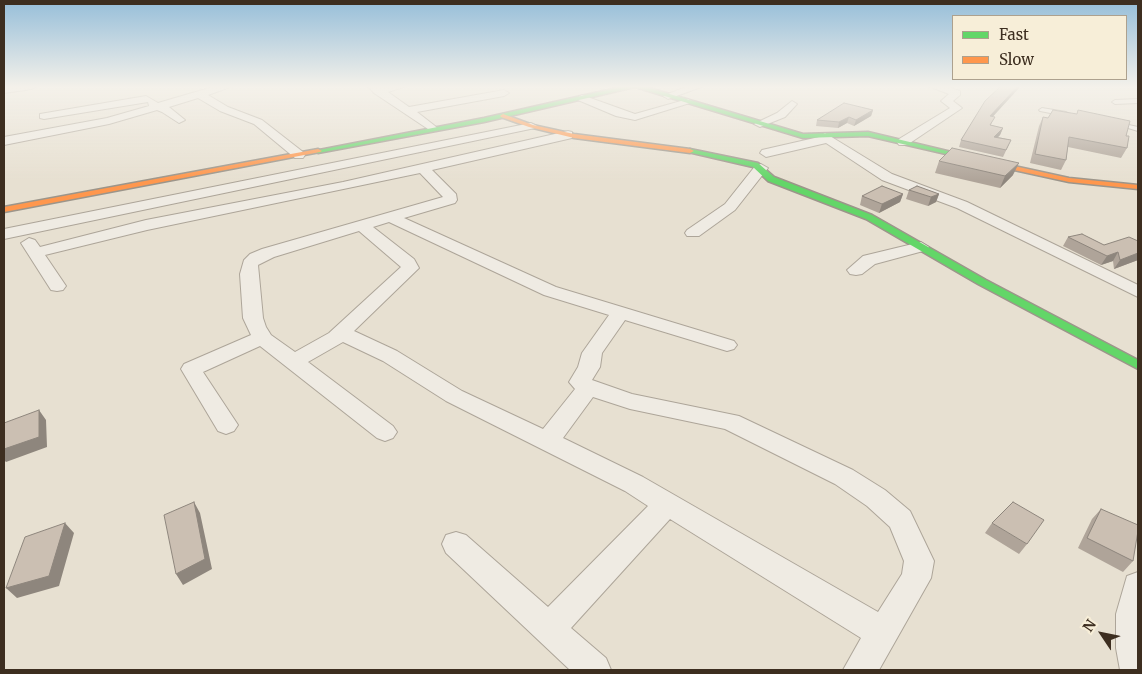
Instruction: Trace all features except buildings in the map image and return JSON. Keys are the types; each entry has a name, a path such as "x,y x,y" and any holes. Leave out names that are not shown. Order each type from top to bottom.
{"street":[{"path":"4,141 109,121 117,117"},
{"path":"176,117 179,120"},
{"path":"246,117 258,122 299,155"},
{"path":"415,117 431,128"},
{"path":"4,210 494,117"},
{"path":"507,117 531,126 568,135 678,148 761,168 771,179 851,208 982,282 1138,365"},
{"path":"739,117 803,136 826,138 887,178 939,195 970,209 1138,292"},
{"path":"760,124 775,117"},
{"path":"902,142 942,117"},
{"path":"4,234 531,126"},
{"path":"766,153 826,138 857,133 1069,180 1138,187"},
{"path":"35,253 146,225 343,186 568,135"},
{"path":"385,432 262,337 253,318 249,274 250,264 256,258 268,253 450,200 451,197 424,168"},
{"path":"693,233 730,207 761,168"},
{"path":"392,218 550,291 620,314 727,345"},
{"path":"293,362 341,333 410,268 408,262 363,226"},
{"path":"21,230 57,286"},
{"path":"856,270 869,260 921,247"},
{"path":"620,314 592,353 589,367 580,382 588,387 630,401 731,422 844,478 876,498 900,519 919,561 916,578 860,670"},
{"path":"341,333 390,356 454,396 634,484 883,633"},
{"path":"226,425 192,372 192,369 262,337"},
{"path":"547,442 588,387"},
{"path":"549,629 667,504"},
{"path":"456,544 594,670"},
{"path":"1136,670 1132,648 1132,614 1138,586"}],"lane":[{"path":"1107,121 1138,129"}],"traffic: fast":[{"path":"318,151 495,117"},
{"path":"741,117 803,136 868,134 985,161"},
{"path":"690,151 755,165 771,179 869,217 982,282 1138,365"}],"traffic: slow":[{"path":"507,117 531,126 574,136 690,151"},
{"path":"4,210 318,151"},
{"path":"985,161 1069,180 1138,187"}]}
